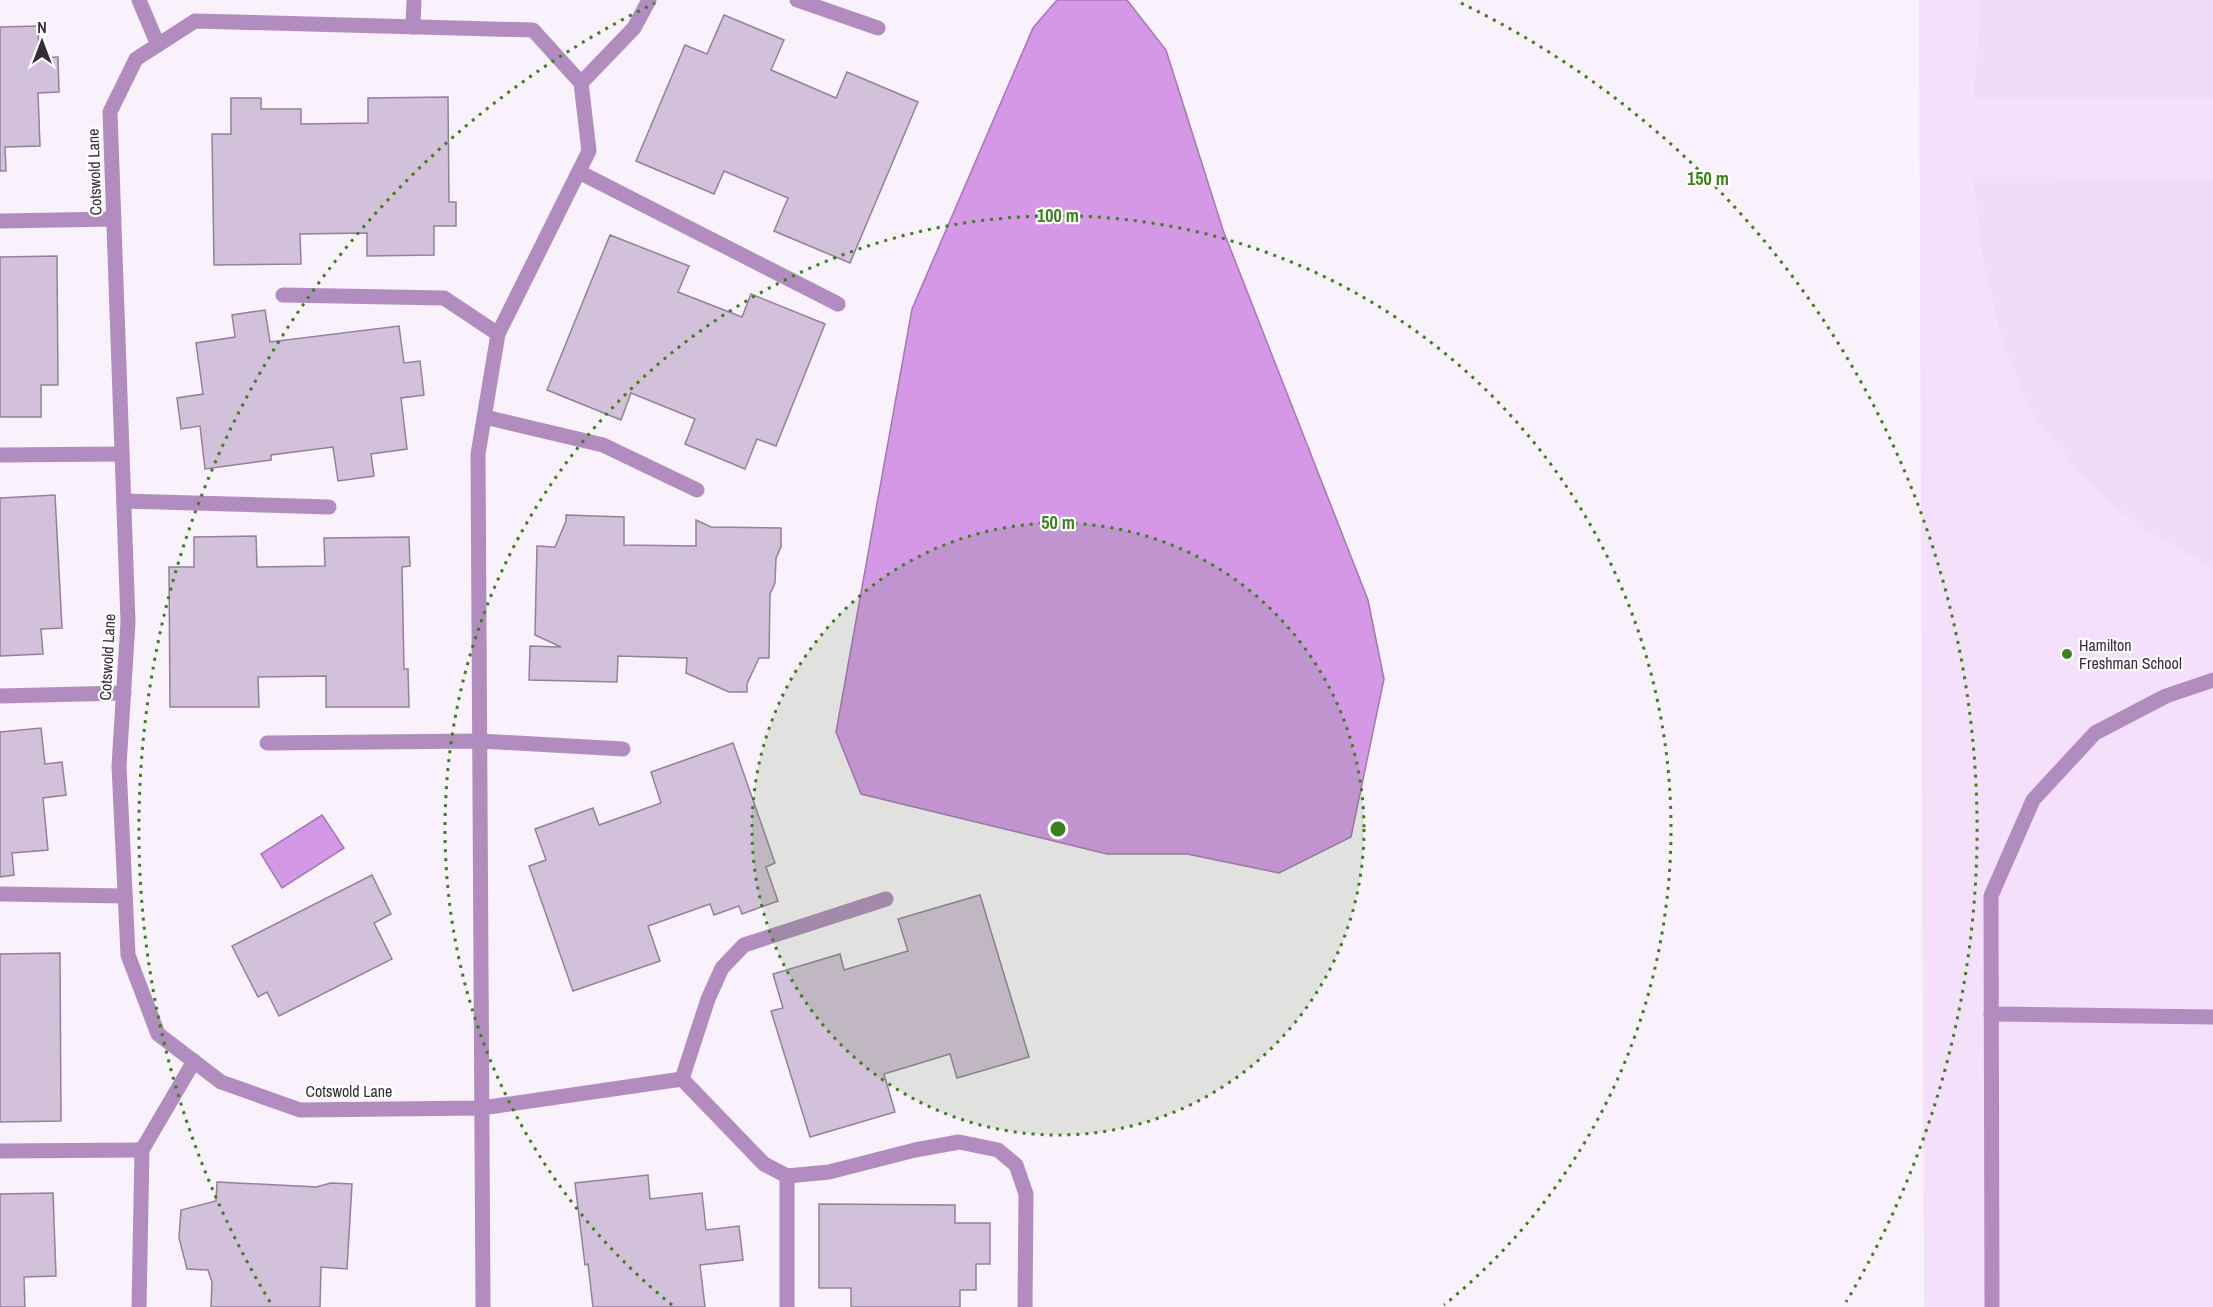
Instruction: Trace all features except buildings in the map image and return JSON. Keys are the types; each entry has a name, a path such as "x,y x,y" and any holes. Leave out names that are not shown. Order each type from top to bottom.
{"street":[{"path":"140,0 158,45"},
{"path":"413,27 414,0"},
{"path":"483,1307 478,454 498,334 589,151 581,83 634,27 649,0"},
{"path":"798,0 878,27"},
{"name":"Cotswold Lane","path":"581,83 532,30 195,21 136,59 110,112 128,622 119,766 128,955 158,1034 221,1082 300,1110 482,1108 682,1079"},
{"path":"579,172 838,304"},
{"path":"0,221 114,219"},
{"path":"284,295 444,298 498,334"},
{"path":"484,417 603,445 697,490"},
{"path":"0,455 122,454"},
{"path":"123,501 329,507"},
{"path":"1992,1307 1991,896 2033,800 2095,733 2166,696 2213,680"},
{"path":"0,696 123,693"},
{"path":"267,743 480,741 623,749"},
{"path":"0,894 125,896"},
{"path":"886,899 744,945 722,968 712,988 682,1079 764,1164 787,1176 829,1172 915,1150 959,1142 998,1150 1016,1165 1026,1194 1025,1307"},
{"path":"1991,1014 2213,1017"},
{"path":"139,1307 142,1150 194,1061"},
{"path":"0,1151 142,1150"},
{"path":"786,1307 787,1176"}],"shaded area":[{"path":"1057,0 1127,0 1166,50 1223,230 1368,600 1384,679 1351,837 1279,873 1187,854 1107,854 861,794 836,732 912,309 1033,28"},
{"name":"Hamilton Freshman School","path":"1919,0 2213,0 2213,1307 1924,1307"},
{"path":"1981,0 2213,0 2213,98 1973,98"},
{"path":"1973,177 2213,178 2213,568 2135,524 2079,473 2030,411 2002,340 1982,256"},
{"path":"322,815 344,848 282,888 261,854"}],"place":[{"name":"Hamilton Freshman School","path":"2067,654"}]}
